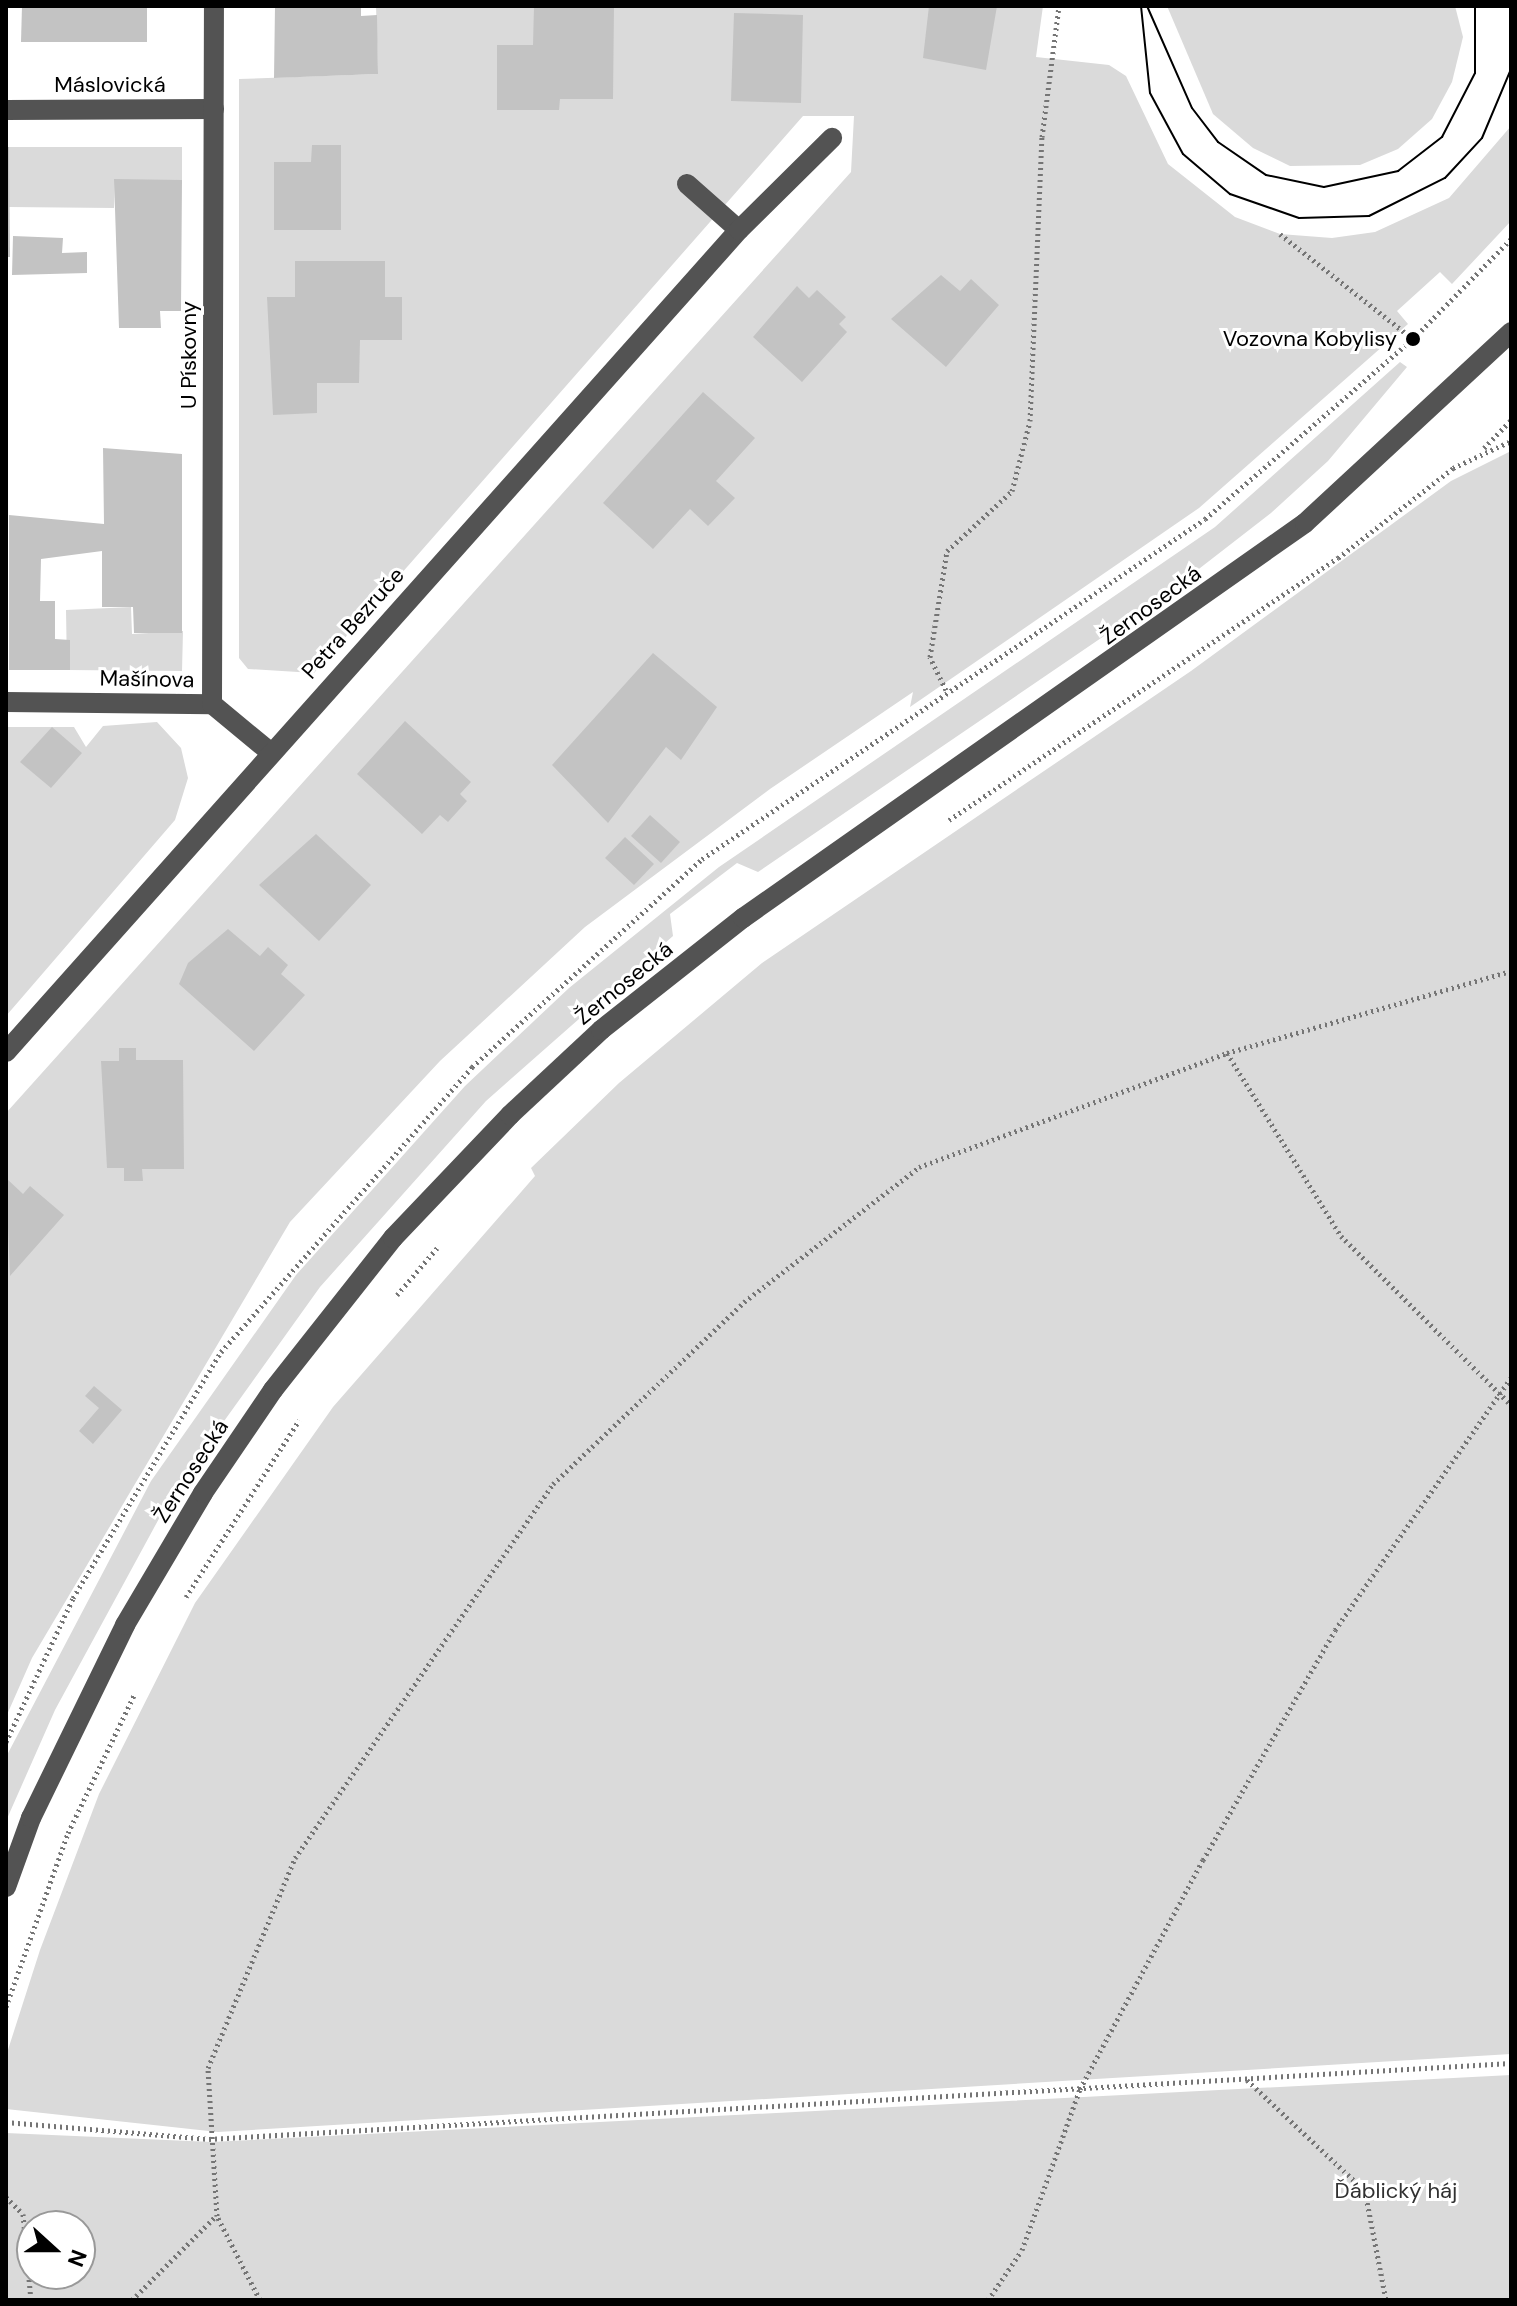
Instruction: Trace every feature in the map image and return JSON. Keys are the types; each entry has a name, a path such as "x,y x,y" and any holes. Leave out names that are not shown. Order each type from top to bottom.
{"street":[{"name":"U Pískovny","path":"212,704 214,6"},
{"name":"Máslovická","path":"6,110 214,109"},
{"name":"Petra Bezruče","path":"6,1052 270,752 739,230 832,138"},
{"path":"687,184 739,230"},
{"name":"Žernosecká","path":"6,1887 31,1818 125,1625 203,1493 273,1390 393,1238 510,1115 601,1030 743,918 1305,523 1511,332"},
{"name":"Mašínova","path":"6,702 212,704 270,752"}],"path":[{"path":"946,690 930,657 947,551 1012,491 1030,421 1042,137 1059,6"},
{"path":"1280,234 1413,339 1511,239"},
{"path":"946,822 1338,558 1482,450 1511,420"},
{"path":"1482,450 1511,441"},
{"path":"260,2300 217,2216 209,2139 208,2068 295,1858 553,1484 744,1302 919,1167 1227,1053 1511,971"},
{"path":"1227,1053 1341,1236 1511,1405"},
{"path":"391,1302 441,1243"},
{"path":"988,2300 1022,2250 1080,2089 1335,1630 1501,1397 1511,1378"},
{"path":"180,1607 304,1412"},
{"path":"6,2007 68,1833 143,1676"},
{"path":"6,2122 209,2139 1511,2063"},
{"path":"1246,2079 1365,2191 1386,2300"},
{"path":"6,2197 23,2214 31,2300"},
{"path":"132,2300 217,2216"}],"green space":[{"path":"376,6 1043,6 1036,57 1109,65 1126,76 1168,164 1235,217 1280,234 1332,238 1375,232 1449,198 1511,126 1511,221 1452,284 1440,272 1397,311 1408,324 1199,508 910,707 913,692 770,789 585,927 440,1061 290,1222 32,1658 6,1717 6,1113 851,172 854,116 803,116 314,673 248,669 239,658 239,79 378,74"},
{"path":"1167,6 1455,6 1463,37 1452,82 1432,119 1398,149 1360,165 1290,166 1253,148 1213,114"},
{"path":"8,147 182,147 182,180 115,180 114,208 9,207"},
{"path":"1400,362 1407,367 1328,461 1271,513 1173,589 758,872 737,863 670,914 673,936 486,1101 320,1287 174,1491 55,1710 6,1821 6,1757 151,1481 296,1275 465,1086 569,988 719,867 1215,527"},
{"path":"1511,451 1511,2054 218,2132 6,2109 6,2056 40,1950 99,1794 195,1603 333,1407 535,1176 531,1168 619,1083 762,963 1191,671 1451,481"},
{"path":"131,607 132,634 183,631 182,671 67,670 66,610"},
{"path":"157,722 181,748 188,778 175,820 6,1016 6,727 74,727 86,747 103,726"},
{"name":"Ďáblický háj","path":"1511,2075 1511,2300 6,2300 6,2133 212,2142"}],"building":[{"path":"22,6 147,6 147,42 21,42"},
{"path":"275,6 361,6 361,16 377,15 378,74 274,78"},
{"path":"534,6 614,6 613,99 560,99 559,110 497,110 497,45 533,45"},
{"path":"929,6 997,6 986,70 923,58"},
{"path":"734,13 803,15 801,103 731,101"},
{"path":"312,145 341,145 341,230 274,230 274,162 311,162"},
{"path":"6,147 9,147 10,257 6,257"},
{"path":"114,179 182,180 181,311 160,311 161,328 119,328"},
{"path":"13,236 63,238 62,253 87,252 87,273 12,275"},
{"path":"295,261 385,261 385,297 402,297 402,340 360,340 359,383 317,383 317,413 273,415 267,297 295,297"},
{"path":"941,275 960,291 971,279 999,305 946,367 891,319"},
{"path":"797,286 809,298 817,290 846,317 839,324 847,332 802,382 753,337"},
{"path":"703,392 755,438 716,481 735,498 708,526 690,509 653,549 603,503"},
{"path":"103,448 182,454 182,633 134,633 133,607 102,607 102,551 41,559 40,601 55,601 55,639 70,640 70,670 9,670 9,515 104,524"},
{"path":"653,653 717,707 681,760 666,747 608,823 552,765"},
{"path":"405,721 471,782 460,794 467,801 448,822 440,815 422,834 357,774"},
{"path":"52,727 82,753 51,788 20,762"},
{"path":"650,815 680,842 661,863 631,836"},
{"path":"316,834 371,885 319,941 259,885"},
{"path":"625,837 654,864 634,885 605,858"},
{"path":"228,929 260,956 268,947 288,965 281,974 305,995 254,1051 179,984 188,963"},
{"path":"119,1048 136,1048 136,1060 183,1060 184,1169 142,1169 143,1181 124,1181 124,1168 107,1168 101,1061 119,1061"},
{"path":"6,1178 23,1194 30,1186 64,1215 10,1276"},
{"path":"94,1386 122,1410 93,1444 79,1431 99,1408 85,1396"}],"tram line":[{"path":"1141,6 1150,93 1183,154 1230,194 1299,218 1369,216 1445,178 1482,138 1511,69"},
{"path":"1147,6 1192,108 1218,142 1266,175 1324,187 1398,171 1442,137 1475,73 1475,6"}],"place":[{"name":"Vozovna Kobylisy","path":"1413,339"}]}
